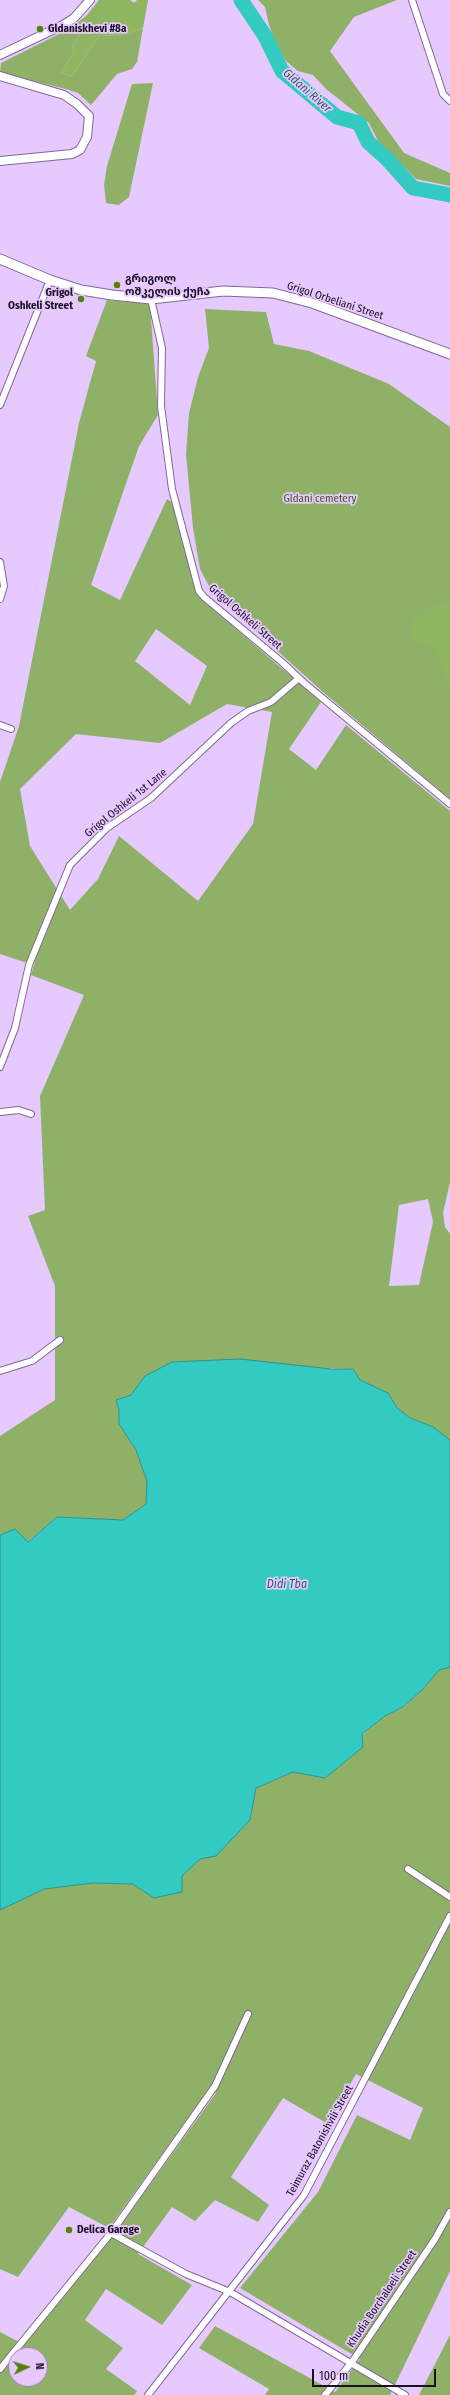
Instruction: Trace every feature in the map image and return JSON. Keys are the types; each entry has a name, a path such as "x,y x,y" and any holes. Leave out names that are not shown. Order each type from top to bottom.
{"main road":[{"name":"Grigol Orbeliani Street","path":"0,258 50,280 81,290 151,299 244,291 273,293 312,303 450,354"}],"street":[{"path":"0,55 63,25 74,18 90,0"},
{"path":"412,0 443,94 450,101"},
{"path":"0,76 64,95 77,104 89,116 87,138 80,150 72,154 0,161"},
{"path":"0,405 50,280"},
{"name":"Grigol Oshkeli Street","path":"151,299 162,348 161,406 172,489 199,591 204,598 450,804"},
{"path":"0,562 4,586 0,600"},
{"name":"Grigol Oshkeli 1st Lane","path":"0,1067 15,1028 29,965 70,865 107,828 150,798 231,723 248,711 271,702 299,678"},
{"path":"0,725 11,729"},
{"path":"0,1112 19,1110 31,1114"},
{"path":"0,1372 32,1361 60,1340"},
{"path":"408,1869 450,1897"},
{"name":"Teimuraz Batonishvili Street","path":"148,2395 230,2292 304,2195 450,1916"},
{"path":"0,2368 111,2233 215,2086 248,2014"},
{"name":"Khudia Borchaloeli Street","path":"325,2395 352,2362 430,2245 450,2212"},
{"path":"111,2233 186,2274 230,2292 352,2362 405,2395"}],"green space":[{"path":"258,0 397,0 354,17 330,51 404,153 450,173 450,186 416,179 378,141 369,123 326,89 313,75 298,71 286,61 277,47 269,25 265,7"},
{"path":"143,28 137,62 132,69 117,74 91,105 78,93 0,73 1,63 69,29 81,31 72,48 75,50 61,73 72,76 100,35 117,36"},
{"path":"153,83 129,197 119,205 106,203 104,185 107,166 132,84"},
{"path":"107,300 150,304 158,415 139,446 91,585 120,600 167,499 173,503 196,591 214,610 321,702 289,749 316,770 346,725 450,811 450,1182 443,1213 445,1227 450,1234 450,1440 433,1427 410,1418 397,1408 388,1393 360,1380 353,1369 172,1362 145,1376 131,1395 116,1400 119,1410 119,1424 136,1450 147,1481 146,1504 123,1520 57,1517 27,1542 15,1529 0,1535 0,1436 55,1400 55,1286 28,1216 45,1210 40,1096 84,995 31,975 35,962 24,962 0,954 0,782 19,726 79,423 96,361 86,356","holes":["156,629 207,666 190,705 135,661","227,704 272,712 253,824 198,901 119,836 98,879 70,910 30,846 20,789 76,734 160,743","428,1199 433,1222 419,1285 389,1286 399,1205"]},
{"name":"Gldani cemetery","path":"205,309 266,312 274,344 309,351 389,384 450,427 450,799 323,692 240,617 210,588 200,569 193,528 186,454 189,413 198,377 209,348"},
{"path":"450,1667 450,2271 390,2395 265,2395 269,2389 199,2348 215,2326 335,2392 360,2359 240,2288 318,2192 357,2115 410,2140 423,2108 356,2074 328,2124 283,2098 231,2177 269,2205 258,2222 215,2200 195,2221 172,2207 138,2254 192,2285 162,2325 106,2289 85,2320 123,2348 106,2369 137,2391 134,2395 0,2395 0,2372 8,2362 8,2387 48,2387 48,2347 21,2347 121,2225 216,2093 210,2087 109,2228 69,2207 18,2277 0,2269 0,1910 44,1889 93,1883 133,1884 154,1898 200,1859 216,1855 250,1820 256,1788 293,1772 325,1778 354,1754 362,1735 385,1716 404,1707 422,1690 439,1670"},
{"path":"0,2332 19,2342 15,2347 8,2347 8,2355 0,2364"},
{"path":"450,2335 450,2395 419,2395"}],"shaded area":[{"path":"99,0 130,0 134,3 137,0 148,0 143,28 117,36 100,35 72,76 61,73 75,50 72,48 81,31 69,29 87,15"},
{"path":"450,601 450,692 436,646 412,641 412,621 430,607"}],"water":[{"name":"Didi Tba","path":"240,1359 331,1369 353,1369 360,1380 388,1393 397,1408 410,1418 433,1427 450,1440 450,1667 439,1670 422,1690 403,1707 385,1716 362,1734 363,1747 325,1778 293,1772 256,1788 250,1820 216,1856 200,1859 182,1876 182,1892 154,1898 133,1884 93,1883 44,1889 0,1910 0,1535 15,1529 28,1542 57,1517 123,1520 146,1504 147,1481 136,1450 119,1424 119,1410 116,1400 131,1395 145,1376 172,1362"}],"waterway":[{"name":"Gldani River","path":"241,0 265,36 282,71 337,117 359,123 368,142 387,159 413,188 450,195"}],"place":[{"name":"Gldaniskhevi #8a","path":"40,29"},
{"name":"გრიგოლ ოშკელის ქუჩა","path":"117,285"},
{"name":"Grigol Oshkeli Street","path":"81,299"},
{"name":"Delica Garage","path":"69,2230"}]}
